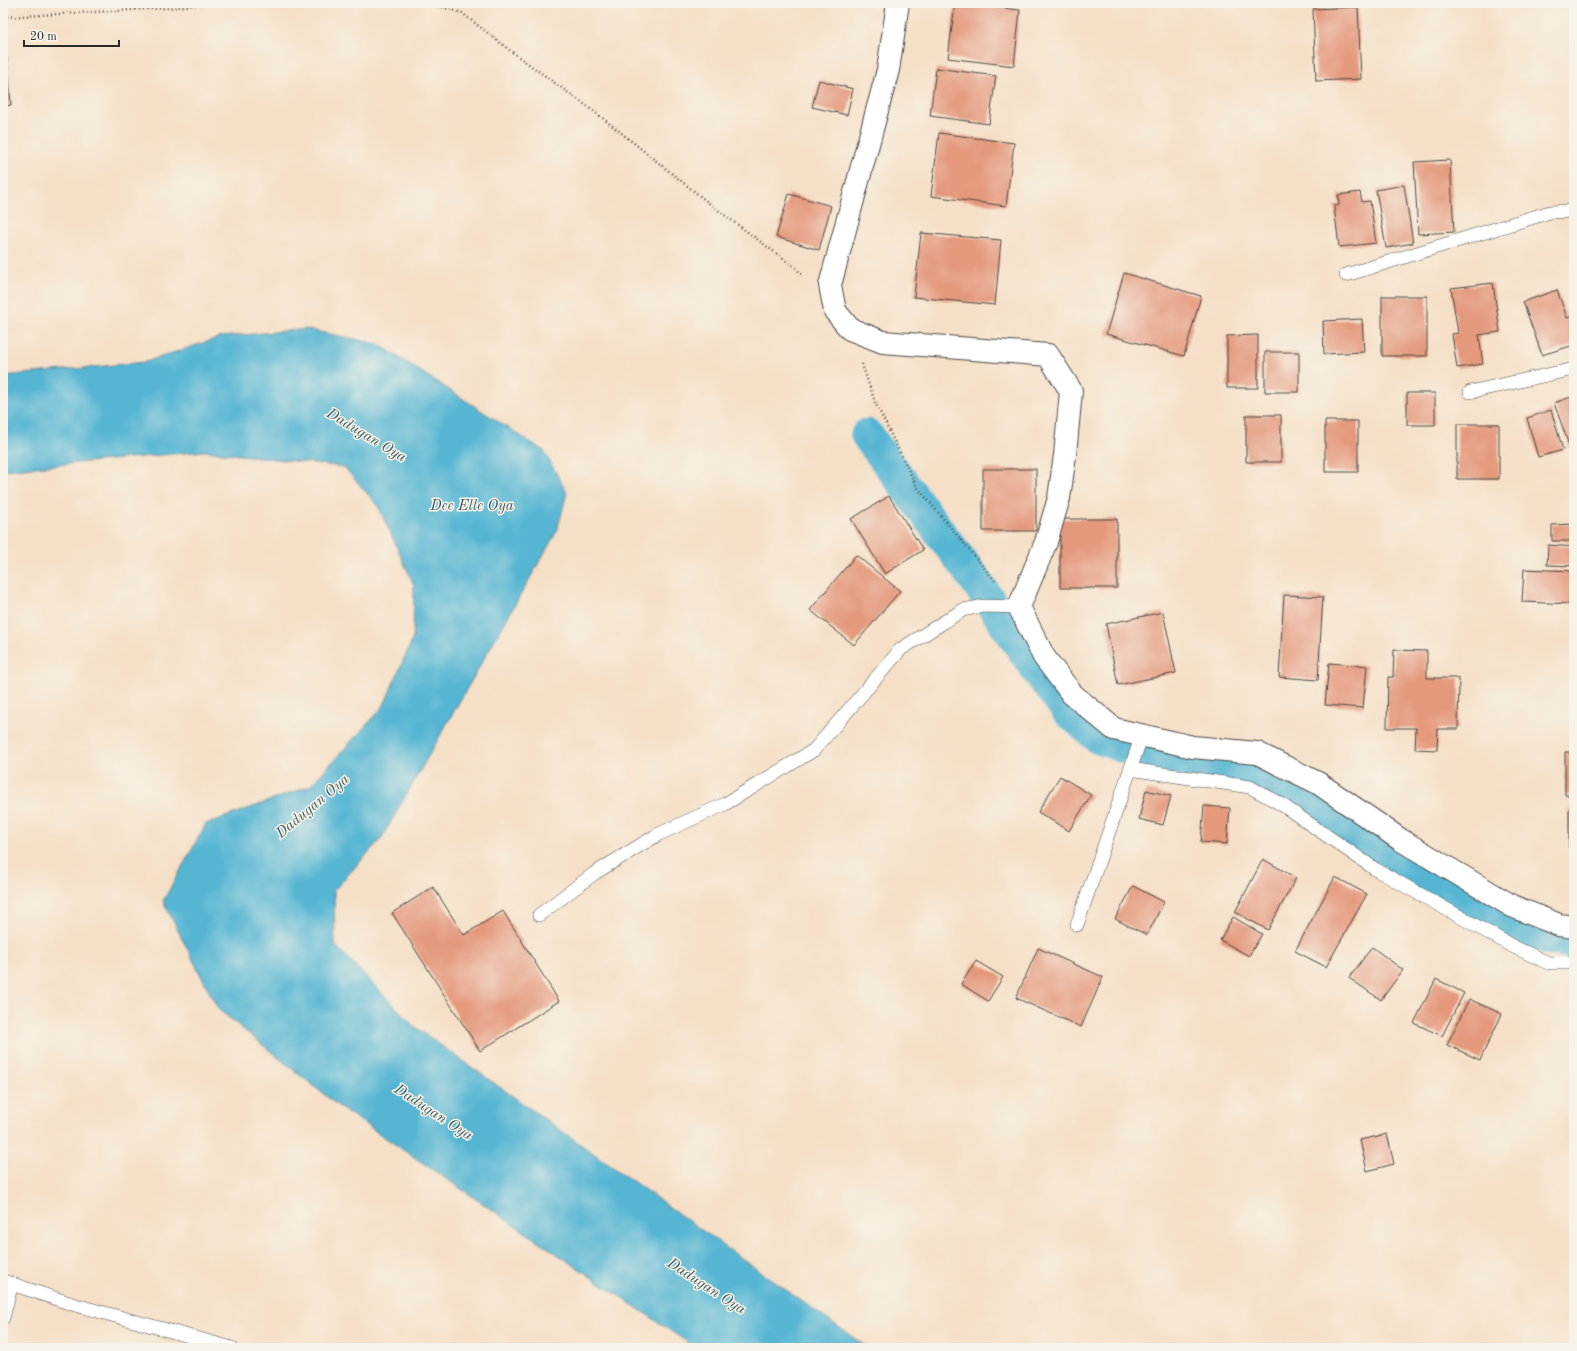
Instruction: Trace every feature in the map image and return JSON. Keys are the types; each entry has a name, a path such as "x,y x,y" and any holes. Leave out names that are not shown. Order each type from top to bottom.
{"street":[{"path":"898,3 888,70 830,285 835,310 850,329 883,342 1048,355 1071,391 1066,455 1059,498 1046,542 1017,606 1044,657 1072,694 1114,729 1193,747 1257,753 1318,783 1401,840 1512,906 1559,925 1574,927"}],"lane":[{"path":"1346,275 1550,212 1574,210"},
{"path":"1470,392 1574,369"},
{"path":"540,915 595,873 645,842 725,804 814,750 901,650 963,610 983,606 1017,606"},
{"path":"1076,925 1142,735"},
{"path":"1130,769 1250,787 1281,804 1375,869 1512,946 1548,963 1574,963"},
{"path":"3,1318 7,1282 72,1304 232,1348"}],"path":[{"path":"3,17 168,8 214,3"},
{"path":"427,3 462,13 512,52 595,112 715,208 796,268 806,279"},
{"path":"850,329 876,402 917,487 1017,606"}],"water":[{"name":"Dee Elle Oya","path":"306,329 378,344 544,451 567,493 557,531 381,839 334,890 335,945 415,1027 868,1348 696,1348 337,1105 218,1009 163,901 206,824 310,786 383,707 413,638 414,585 378,506 344,467 206,451 3,470 3,376 145,362 221,337"}],"building":[{"path":"955,3 1020,10 1014,66 948,58"},
{"path":"1358,7 1361,79 1316,81 1313,9"},
{"path":"3,58 7,58 11,105 3,106"},
{"path":"936,68 996,76 989,124 930,116"},
{"path":"819,80 853,89 847,115 812,107"},
{"path":"939,133 1014,143 1006,206 931,196"},
{"path":"1450,160 1454,232 1418,234 1414,162"},
{"path":"1404,185 1413,243 1386,248 1376,190"},
{"path":"1360,192 1362,202 1370,201 1376,243 1339,247 1334,206 1339,205 1338,195"},
{"path":"789,194 831,206 819,250 776,237"},
{"path":"921,233 1001,240 995,305 914,297"},
{"path":"1124,273 1201,296 1184,356 1106,334"},
{"path":"1493,283 1500,332 1479,335 1483,364 1457,368 1452,334 1458,333 1451,288"},
{"path":"1557,290 1567,318 1574,316 1574,345 1542,355 1523,302"},
{"path":"1382,296 1427,296 1427,356 1382,356"},
{"path":"1362,319 1364,352 1324,354 1323,321"},
{"path":"1258,335 1258,388 1227,388 1227,336"},
{"path":"1265,352 1299,352 1299,392 1265,392"},
{"path":"1407,393 1435,393 1435,425 1407,425"},
{"path":"1574,396 1574,446 1570,448 1554,403"},
{"path":"1551,410 1563,450 1538,457 1527,418"},
{"path":"1246,415 1281,415 1281,462 1246,462"},
{"path":"1325,421 1358,421 1358,472 1325,472"},
{"path":"1457,424 1499,424 1499,479 1457,479"},
{"path":"983,469 1036,469 1036,531 983,531"},
{"path":"889,496 923,550 885,574 851,519"},
{"path":"1060,519 1117,519 1117,588 1060,588"},
{"path":"1574,524 1574,541 1552,541 1552,525"},
{"path":"1548,545 1574,547 1574,566 1547,565"},
{"path":"856,555 900,591 854,645 810,610"},
{"path":"1524,569 1574,571 1574,604 1522,602"},
{"path":"1284,595 1323,597 1318,680 1279,677"},
{"path":"1163,612 1176,673 1118,685 1106,624"},
{"path":"1394,650 1427,651 1427,678 1459,678 1458,729 1438,729 1437,750 1415,749 1416,728 1387,728 1388,677 1393,677"},
{"path":"1329,663 1367,666 1363,708 1325,705"},
{"path":"1565,752 1574,752 1574,795 1565,795"},
{"path":"1060,776 1091,795 1069,831 1038,812"},
{"path":"1146,790 1171,796 1163,825 1139,819"},
{"path":"1204,806 1230,808 1227,844 1201,842"},
{"path":"1569,810 1574,810 1574,848 1569,848"},
{"path":"1263,859 1296,878 1268,930 1235,912"},
{"path":"1335,877 1367,894 1326,967 1295,951"},
{"path":"1133,886 1164,902 1147,935 1115,919"},
{"path":"433,887 464,935 503,911 559,1001 480,1051 392,913"},
{"path":"1233,917 1262,934 1249,956 1220,940"},
{"path":"1372,947 1403,970 1381,1000 1349,978"},
{"path":"1038,948 1103,977 1081,1027 1016,998"},
{"path":"976,961 1003,977 988,1001 961,984"},
{"path":"1436,979 1464,993 1442,1036 1414,1023"},
{"path":"1469,999 1502,1014 1480,1060 1447,1045"},
{"path":"1387,1134 1394,1164 1367,1171 1360,1140"}],"waterway":[{"path":"867,435 974,578 1039,673 1068,711 1099,738 1141,753 1235,768 1264,780 1337,824 1411,872 1534,935 1574,943"}],"water label":[{"name":"Dadugan Oya","path":"366,436"},
{"name":"Dadugan Oya","path":"313,807"},
{"name":"Dadugan Oya","path":"433,1113"},
{"name":"Dadugan Oya","path":"706,1287"}]}
